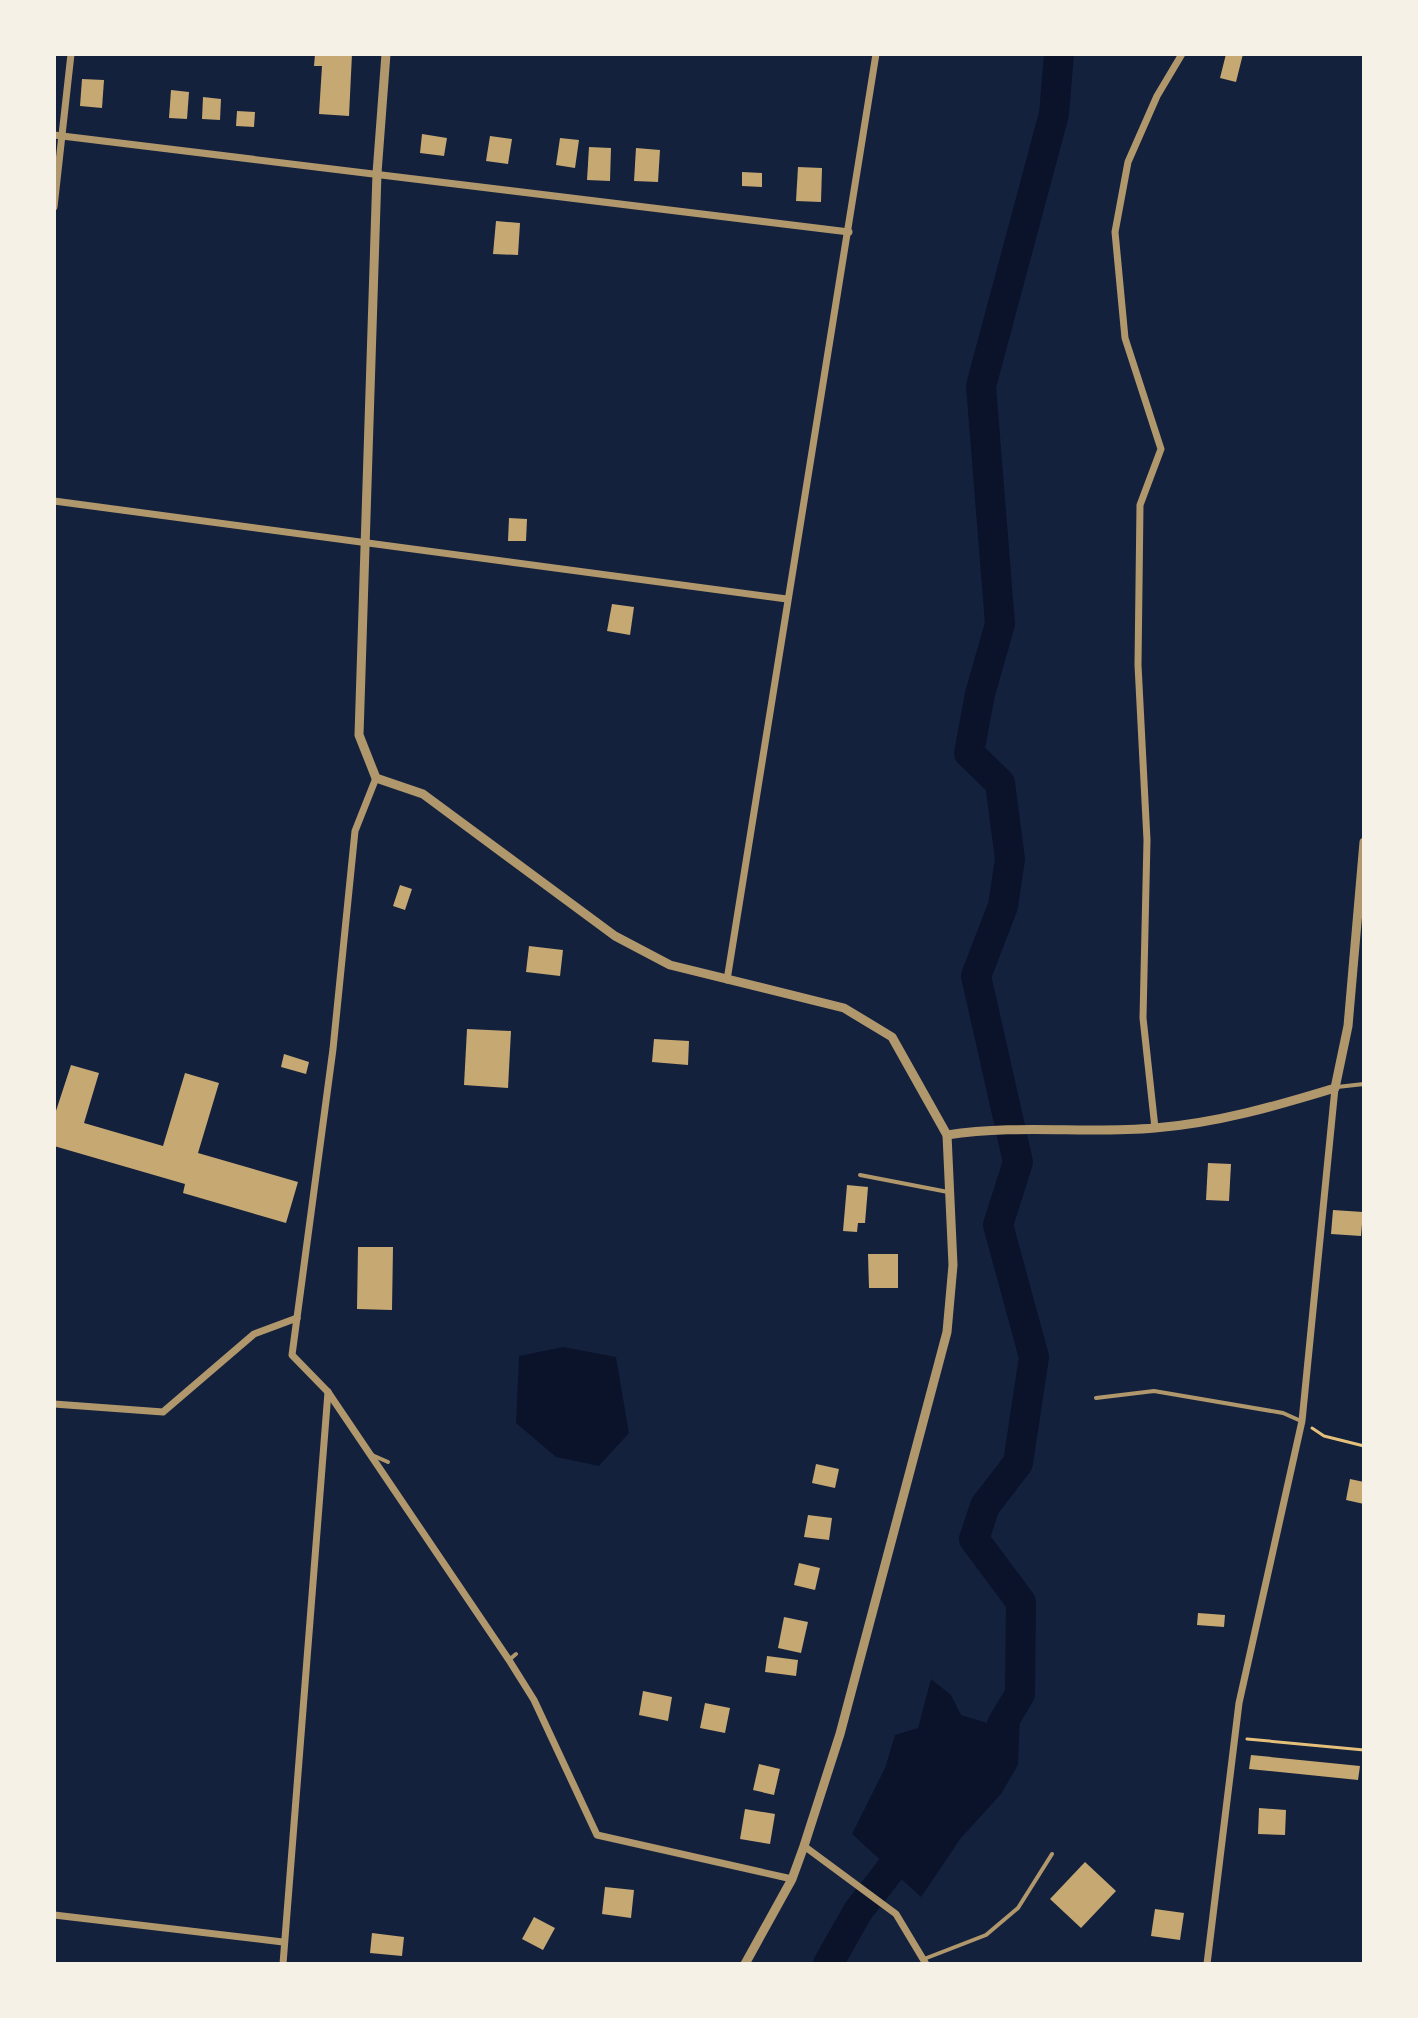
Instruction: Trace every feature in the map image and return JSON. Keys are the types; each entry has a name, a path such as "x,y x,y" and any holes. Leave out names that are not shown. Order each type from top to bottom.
{"street":[{"path":"54,207 58,135 71,54"},
{"path":"386,54 377,173 359,735 376,778 355,831 333,1049 292,1355 328,1392 509,1660 534,1700 597,1835 792,1879"},
{"path":"727,980 876,54"},
{"path":"1155,1128 1143,1018 1147,840 1138,636 1140,505 1161,449 1125,338 1115,232 1128,162 1157,96 1182,54"},
{"path":"58,135 849,232"},
{"path":"54,501 787,599"},
{"path":"376,778 423,794 615,936 670,965 844,1008 892,1037 947,1135 953,1265 947,1332 840,1734 792,1879 745,1964"},
{"path":"1207,1964 1239,1703 1302,1421 1335,1088 1348,1026 1364,842"},
{"path":"947,1135 994,1128 1155,1128 1252,1113 1335,1088"},
{"path":"54,1404 163,1412 254,1334 297,1318"},
{"path":"283,1964 328,1392"},
{"path":"804,1846 845,1872 896,1914 925,1962"},
{"path":"54,1915 283,1942"}],"lane":[{"path":"1335,1088 1364,1084"},
{"path":"860,1175 949,1193"},
{"path":"1096,1398 1154,1391 1283,1413 1302,1421"},
{"path":"368,1453 388,1462"},
{"path":"509,1660 516,1654"},
{"path":"925,1962 986,1935 1018,1908 1052,1854"}],"path":[{"path":"1302,1421 1324,1436 1364,1446"},
{"path":"1235,1738 1364,1750"}],"water":[{"path":"563,1347 616,1357 629,1433 599,1466 556,1457 516,1423 519,1356"},
{"path":"931,1679 951,1695 961,1715 994,1725 1021,1689 1018,1765 1001,1794 961,1838 921,1897 852,1834 885,1768 895,1735 918,1728"}],"building":[{"path":"315,54 352,54 349,116 319,114 322,66 314,66"},
{"path":"1226,54 1243,54 1236,82 1220,78"},
{"path":"82,79 104,80 102,108 80,106"},
{"path":"171,90 189,92 187,119 169,118"},
{"path":"203,97 221,99 220,120 202,119"},
{"path":"237,111 255,112 254,127 236,126"},
{"path":"422,134 447,138 444,156 420,153"},
{"path":"490,136 512,139 508,164 486,161"},
{"path":"560,138 579,140 575,168 556,165"},
{"path":"589,147 611,148 610,181 587,180"},
{"path":"636,148 660,150 658,182 634,181"},
{"path":"798,167 822,168 821,202 796,201"},
{"path":"742,172 762,173 762,187 742,186"},
{"path":"496,221 520,223 518,255 493,254"},
{"path":"509,518 527,519 526,541 508,541"},
{"path":"612,604 634,607 630,635 607,631"},
{"path":"400,885 412,889 405,910 393,906"},
{"path":"529,946 563,950 560,976 526,972"},
{"path":"467,1029 511,1031 508,1088 464,1085"},
{"path":"654,1039 689,1041 688,1065 652,1062"},
{"path":"284,1054 309,1062 306,1074 281,1067"},
{"path":"71,1065 99,1073 84,1123 163,1146 185,1073 219,1083 198,1153 298,1182 286,1223 183,1193 185,1184 54,1146 54,1117"},
{"path":"1208,1163 1231,1164 1229,1201 1206,1200"},
{"path":"847,1185 868,1187 865,1223 858,1223 857,1232 843,1231"},
{"path":"1333,1210 1363,1212 1361,1236 1331,1234"},
{"path":"358,1247 393,1247 392,1310 357,1309"},
{"path":"868,1254 898,1254 898,1288 869,1288"},
{"path":"816,1464 839,1469 835,1488 812,1483"},
{"path":"1350,1479 1364,1482 1364,1504 1346,1500"},
{"path":"808,1515 832,1518 829,1540 804,1537"},
{"path":"799,1563 820,1568 815,1590 794,1585"},
{"path":"1198,1613 1225,1615 1224,1627 1197,1625"},
{"path":"784,1617 808,1622 801,1653 778,1648"},
{"path":"767,1656 798,1660 796,1676 765,1672"},
{"path":"643,1691 672,1697 668,1721 639,1715"},
{"path":"705,1703 730,1708 725,1733 700,1728"},
{"path":"1251,1755 1360,1766 1358,1780 1249,1769"},
{"path":"759,1764 780,1769 774,1795 753,1790"},
{"path":"1259,1808 1286,1810 1285,1835 1258,1834"},
{"path":"745,1809 775,1814 770,1844 740,1839"},
{"path":"1085,1862 1116,1891 1081,1928 1050,1899"},
{"path":"605,1887 634,1890 631,1918 602,1914"},
{"path":"1155,1909 1184,1913 1180,1940 1151,1936"},
{"path":"534,1917 555,1928 543,1950 522,1939"},
{"path":"372,1933 404,1937 402,1956 370,1953"}],"waterway":[{"path":"1002,1724 1020,1694 1021,1602 974,1539 985,1506 1018,1463 1034,1357 998,1225 1018,1162 976,976 1003,906 1010,859 1000,783 969,753 980,694 1000,624 981,386 1054,114 1059,54"},
{"path":"828,1964 858,1911 915,1838"}]}
